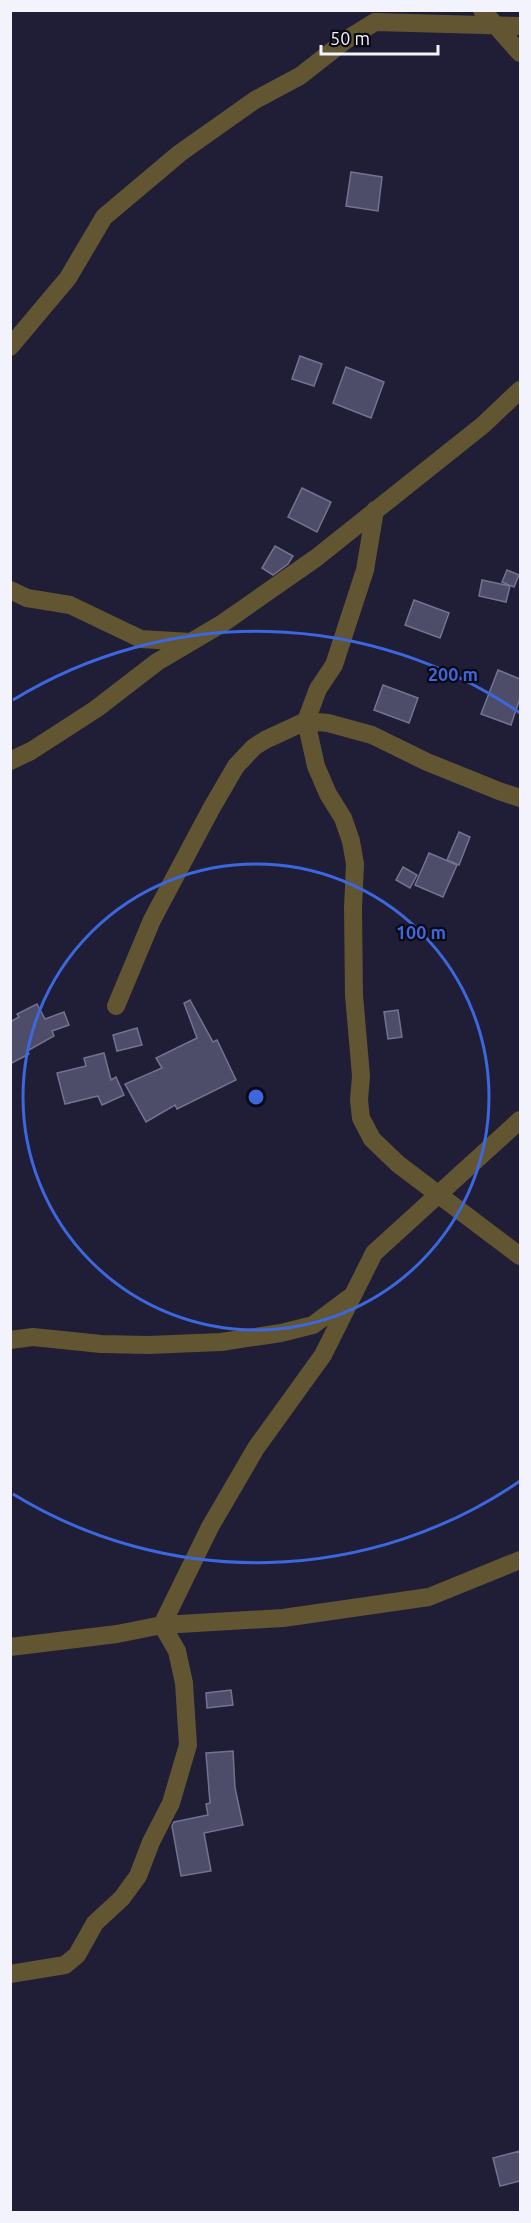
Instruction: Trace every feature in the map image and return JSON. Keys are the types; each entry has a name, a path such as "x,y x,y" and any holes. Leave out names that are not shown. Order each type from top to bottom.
{"street":[{"path":"482,10 520,53"},
{"path":"10,346 68,278 105,217 180,153 255,100 300,76 345,40 375,22 520,26"},
{"path":"10,761 31,751 96,709 157,662 223,623 316,558 483,425 520,390"},
{"path":"375,510 364,570 334,665 318,689 306,721 316,766 328,794 343,818 351,841 355,864 354,995 361,1076 359,1100 361,1118 372,1138 398,1164 520,1256"},
{"path":"10,590 27,598 70,606 141,639 191,642"},
{"path":"116,1006 152,920 236,766 254,747 266,740 306,721 328,723 372,735 427,762 520,798"},
{"path":"162,1625 210,1527 256,1448 323,1355 374,1253 520,1120"},
{"path":"10,1340 33,1337 101,1344 148,1345 221,1342 281,1333 313,1324 353,1295"},
{"path":"10,1647 117,1634 162,1625 250,1621 429,1597 520,1560"},
{"path":"10,1974 65,1965 77,1955 95,1923 122,1898 138,1876 151,1842 171,1803 188,1745 184,1683 177,1651 162,1625"}],"building":[{"path":"351,172 382,177 378,211 346,206"},
{"path":"300,356 322,364 314,386 292,379"},
{"path":"346,367 384,382 371,418 333,403"},
{"path":"302,488 331,502 317,532 288,517"},
{"path":"275,546 293,556 288,564 273,575 262,568"},
{"path":"507,570 519,575 514,587 502,582"},
{"path":"482,580 510,586 506,602 479,596"},
{"path":"414,600 449,613 440,638 405,625"},
{"path":"498,670 520,679 520,698 511,725 481,714"},
{"path":"383,685 418,698 409,723 374,710"},
{"path":"459,832 470,837 459,865 447,860"},
{"path":"429,853 457,865 443,897 415,885"},
{"path":"403,867 417,875 410,888 396,880"},
{"path":"190,1000 213,1042 217,1040 236,1080 177,1109 175,1105 146,1122 125,1084 162,1068 156,1058 197,1038 184,1003"},
{"path":"37,1004 45,1019 64,1012 69,1025 52,1031 54,1036 27,1051 29,1054 10,1064 10,1022 19,1017 17,1014"},
{"path":"398,1010 402,1037 388,1039 384,1012"},
{"path":"137,1028 142,1045 117,1051 113,1035"},
{"path":"104,1053 111,1080 116,1077 124,1095 102,1105 98,1096 65,1104 57,1073 86,1066 84,1058"},
{"path":"231,1690 233,1705 207,1708 206,1693"},
{"path":"233,1751 235,1788 243,1825 204,1833 211,1871 181,1876 172,1826 174,1822 208,1815 206,1804 210,1803 206,1753"},
{"path":"520,2151 520,2181 500,2186 493,2158"}]}
